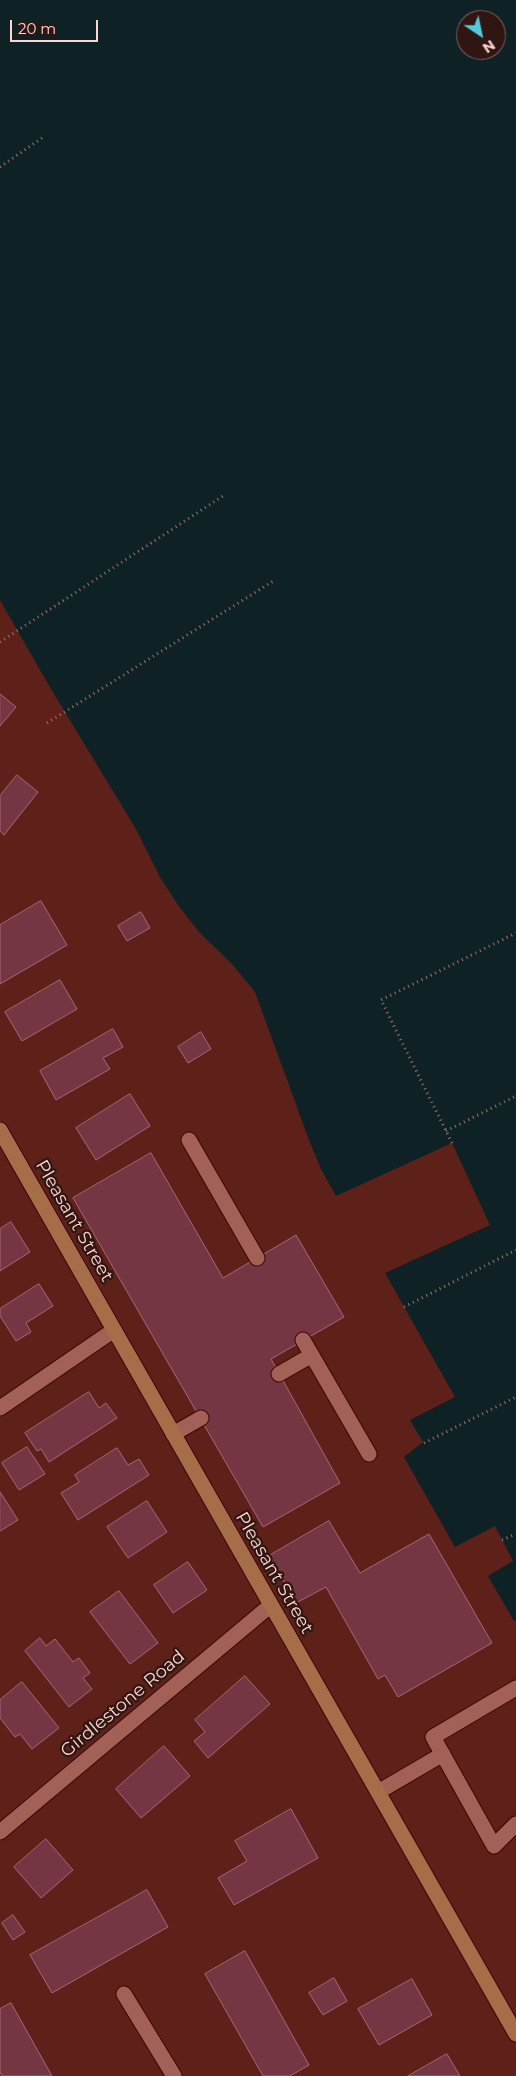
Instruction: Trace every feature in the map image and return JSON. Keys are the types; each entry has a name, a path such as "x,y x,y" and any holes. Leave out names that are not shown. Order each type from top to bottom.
{"main road":[{"name":"Pleasant Street","path":"0,1130 516,2034"}],"street":[{"path":"189,1140 257,1258"},
{"path":"0,1408 114,1330"},
{"path":"303,1340 369,1454"},
{"path":"279,1374 312,1355"},
{"path":"173,1434 201,1418"},
{"name":"Girdlestone Road","path":"0,1832 271,1605"},
{"path":"516,1688 433,1738 494,1846 516,1824"},
{"path":"378,1792 443,1754"},
{"path":"124,1994 174,2076"}],"path":[{"path":"0,167 42,138"},
{"path":"0,642 223,496"},
{"path":"47,723 275,580"},
{"path":"452,1143 381,1000 516,933"},
{"path":"446,1131 516,1096"},
{"path":"404,1308 516,1250"},
{"path":"424,1442 516,1397"},
{"path":"502,1540 516,1534"}],"water":[{"path":"0,0 516,0 516,1620 514,1621 488,1576 513,1561 495,1526 455,1547 404,1457 423,1442 410,1420 455,1397 385,1273 490,1225 452,1143 336,1196 321,1169 309,1140 255,992 232,964 199,932 178,905 160,877 136,829 51,689 0,600"}],"building":[{"path":"0,694 16,707 0,726"},
{"path":"17,775 38,792 4,835 0,831 0,796"},
{"path":"41,901 67,945 0,984 0,925"},
{"path":"141,912 150,928 127,941 118,926"},
{"path":"60,980 77,1009 22,1041 5,1012"},
{"path":"113,1029 123,1047 103,1058 110,1069 56,1100 40,1071"},
{"path":"201,1032 211,1049 188,1063 178,1047"},
{"path":"130,1094 150,1126 96,1160 76,1128"},
{"path":"151,1153 223,1278 296,1235 344,1317 271,1359 340,1483 263,1527 73,1198"},
{"path":"11,1222 30,1252 0,1271 0,1229"},
{"path":"39,1284 53,1306 26,1323 31,1332 16,1341 0,1316 0,1309"},
{"path":"89,1392 99,1408 106,1403 117,1418 49,1462 41,1449 37,1451 25,1433"},
{"path":"27,1447 45,1474 19,1490 2,1463"},
{"path":"117,1448 128,1465 139,1459 149,1475 78,1520 61,1493 79,1482 75,1475"},
{"path":"0,1492 18,1520 0,1531"},
{"path":"147,1501 167,1532 128,1558 107,1527"},
{"path":"329,1521 360,1573 429,1534 492,1643 398,1697 385,1675 378,1679 326,1587 296,1603 269,1556"},
{"path":"188,1562 207,1590 173,1613 154,1585"},
{"path":"119,1591 158,1643 130,1664 90,1612"},
{"path":"40,1638 46,1646 55,1639 73,1662 79,1658 90,1673 83,1678 92,1689 69,1707 25,1651"},
{"path":"245,1676 270,1704 208,1758 194,1741 205,1732 195,1720"},
{"path":"22,1682 59,1728 32,1749 20,1734 15,1737 0,1718 0,1700"},
{"path":"164,1746 190,1776 141,1818 116,1789"},
{"path":"291,1809 318,1858 234,1905 218,1878 247,1861 235,1841"},
{"path":"46,1839 73,1870 41,1898 14,1867"},
{"path":"147,1890 168,1927 52,1993 30,1955"},
{"path":"13,1915 25,1932 13,1940 2,1923"},
{"path":"245,1951 309,2065 290,2076 263,2076 205,1974"},
{"path":"334,1978 347,2001 323,2015 309,1993"},
{"path":"412,1979 432,2015 379,2045 358,2009"},
{"path":"11,2003 52,2076 2,2076 0,2072 0,2009"},
{"path":"447,2054 460,2076 408,2076"}]}
